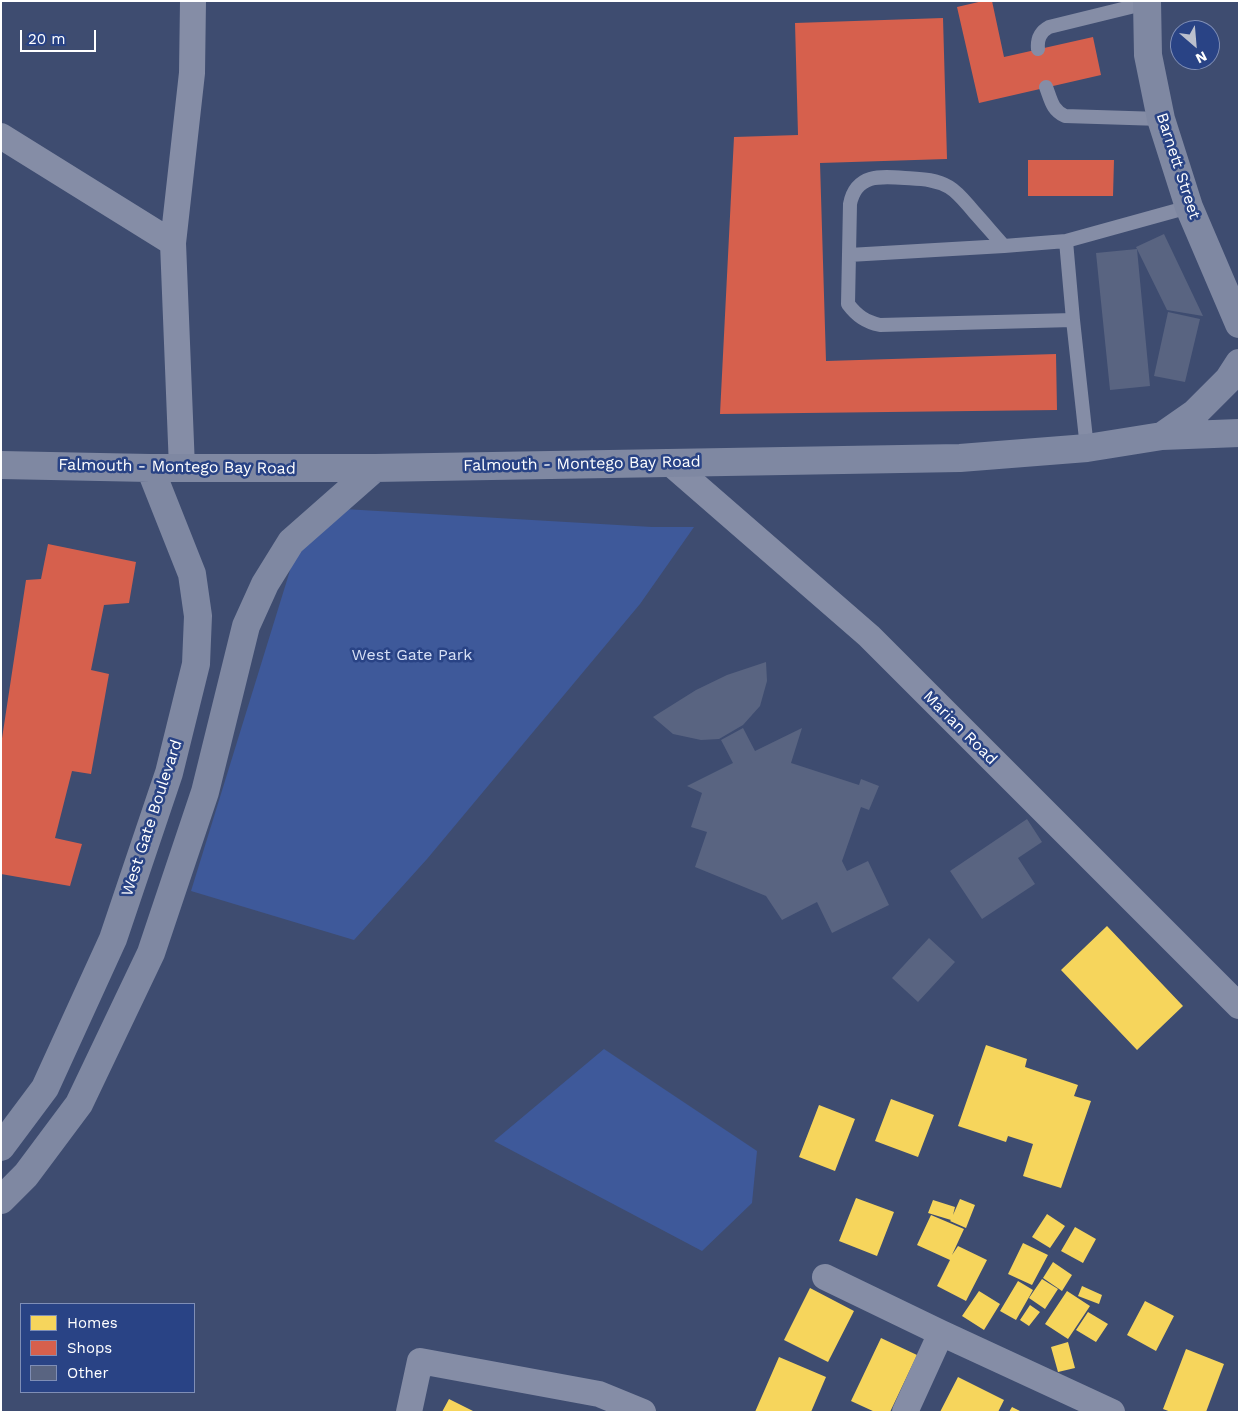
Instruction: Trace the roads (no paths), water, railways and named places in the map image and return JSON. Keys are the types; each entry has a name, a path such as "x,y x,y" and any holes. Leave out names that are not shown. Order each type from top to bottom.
{"main road":[{"name":"Barnett Street","path":"1147,2 1148,55 1161,118 1189,208 1239,324"},
{"path":"1162,436 1195,413 1228,380 1239,363"},
{"name":"Falmouth - Montego Bay Road","path":"1,465 150,468 375,468 960,458 1086,448 1162,436 1239,433"},
{"name":"West Gate Boulevard","path":"1,1147 45,1088 113,938 169,773 196,664 198,616 192,574 150,468"},
{"path":"1,1200 26,1174 79,1104 151,952 205,792 246,626 264,584 291,542 375,468"},
{"path":"45,1088 79,1104"}],"street":[{"path":"182,468 173,244 192,73 193,1"},
{"path":"1,136 173,244"},
{"name":"Marian Road","path":"670,463 869,636 1239,1006"},
{"path":"825,1276 1112,1412"},
{"path":"905,1412 942,1333"},
{"path":"409,1412 420,1361 599,1394 642,1412"}],"lane":[{"path":"1038,49 1039,36 1049,27 1147,2"},
{"path":"1046,87 1055,109 1066,116 1161,118"},
{"path":"1004,246 958,194 950,188 930,179 875,177 863,182 858,187 850,204 848,304 858,316 872,323 880,324 1073,320"},
{"path":"849,255 1066,241 1189,208"},
{"path":"1066,241 1086,448"}],"park label":[{"name":"West Gate Park","path":"412,655"}]}
